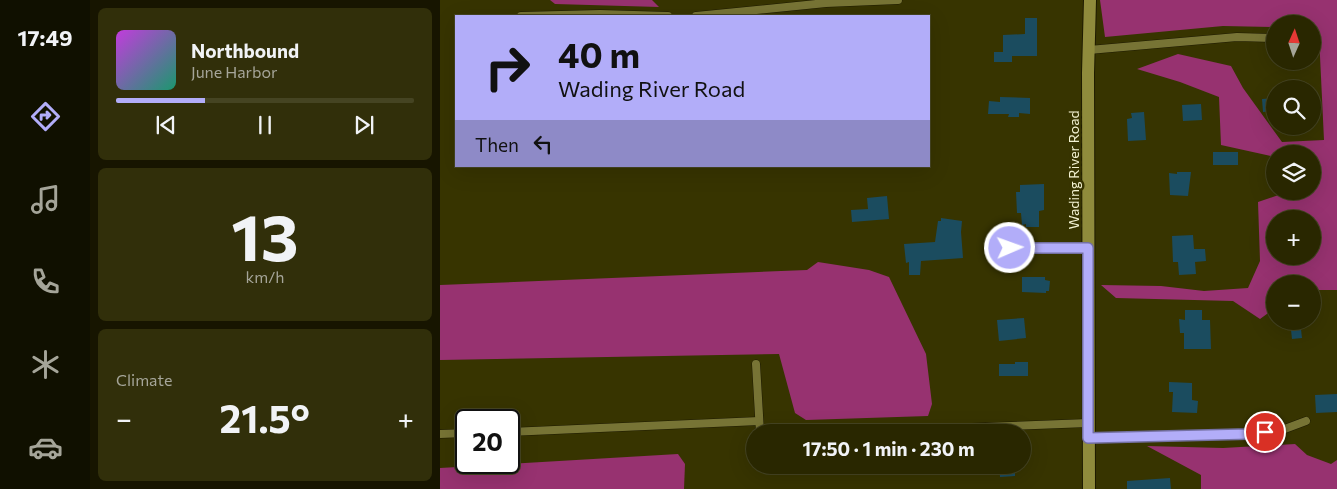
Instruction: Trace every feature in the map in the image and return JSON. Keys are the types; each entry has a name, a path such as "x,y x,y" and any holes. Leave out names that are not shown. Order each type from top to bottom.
{"main road":[{"name":"Wading River Road","path":"1089,489 1090,0"}],"lane":[{"path":"706,15 826,3 898,0"},
{"path":"1089,50 1237,37 1266,38"},
{"path":"1010,248 1088,248"},
{"path":"756,364 759,424"},
{"path":"520,432 759,421"},
{"path":"1088,438 1248,434 1282,430 1306,421"},
{"path":"1031,426 1088,424"},
{"path":"440,434 455,433"}],"shaded area":[{"path":"550,0 652,0 659,7 555,4"},
{"path":"1100,0 1337,0 1337,290 1321,290 1321,275 1266,275 1266,315 1260,319 1233,301 1116,298 1101,285 1161,286 1204,291 1248,288 1260,261 1258,202 1266,199 1321,200 1321,145 1266,145 1266,155 1221,145 1219,97 1180,82 1137,69 1178,54 1231,66 1243,88 1266,120 1266,135 1277,135 1282,142 1324,140 1321,70 1321,15 1266,15 1266,27 1223,26 1105,37"},
{"path":"818,262 869,270 889,277 926,354 932,404 928,416 806,420 795,413 779,354 440,360 440,285 807,270"},
{"path":"1295,444 1307,455 1331,464 1337,460 1337,489 1201,489 1201,475 1147,446 1223,448"},
{"path":"678,454 685,464 684,489 440,489 440,468 455,467 455,474 520,474 520,463"}],"building":[{"path":"1025,18 1037,18 1037,56 1012,56 1012,62 994,62 994,52 1003,52 1003,35 1025,34"},
{"path":"1000,97 1030,98 1030,114 1019,113 1019,117 1008,117 1009,114 988,114 989,101 1000,102"},
{"path":"1262,99 1266,99 1266,112 1263,112"},
{"path":"1201,104 1202,120 1183,121 1182,105"},
{"path":"1144,112 1146,140 1128,141 1127,119 1132,118 1131,113"},
{"path":"1213,152 1238,152 1238,165 1213,165"},
{"path":"1177,172 1191,172 1188,196 1170,195 1169,173 1177,174"},
{"path":"1044,184 1044,210 1039,211 1039,227 1026,227 1026,224 1022,225 1021,213 1017,213 1016,192 1020,192 1020,185"},
{"path":"887,196 889,219 852,222 851,210 868,209 867,198"},
{"path":"941,218 962,221 963,258 921,261 920,275 909,275 909,262 906,263 904,244 935,242 938,221 941,221"},
{"path":"1193,235 1194,249 1205,249 1206,261 1195,262 1196,274 1179,275 1178,262 1173,262 1172,236"},
{"path":"1022,277 1045,277 1045,280 1050,281 1049,291 1046,291 1046,293 1022,292"},
{"path":"1185,310 1202,310 1202,320 1210,320 1211,349 1184,349 1184,333 1180,333 1179,319 1185,320"},
{"path":"1024,318 1026,338 999,341 997,320"},
{"path":"1291,330 1301,330 1302,338 1292,339"},
{"path":"1015,362 1028,362 1028,376 999,376 999,364 1015,364"},
{"path":"1169,382 1192,383 1192,400 1198,401 1197,413 1172,412 1173,392 1169,392"},
{"path":"1337,394 1337,412 1316,413 1315,395"},
{"path":"1000,474 1015,474 1015,476 1000,477"},
{"path":"1170,478 1171,489 1127,489 1127,481"}],"route":[{"path":"1010,248 1088,248 1088,438 1265,432"}]}
